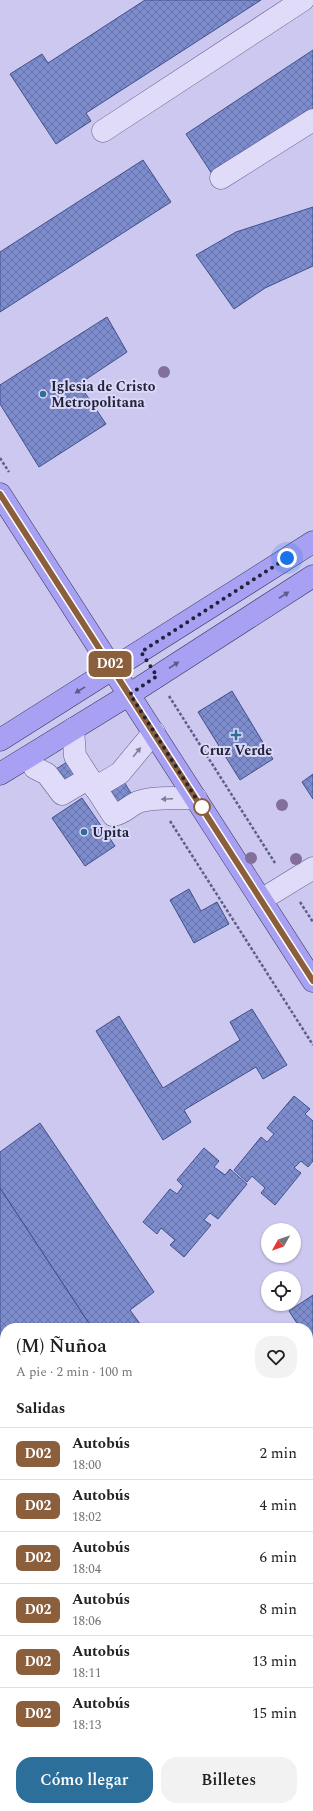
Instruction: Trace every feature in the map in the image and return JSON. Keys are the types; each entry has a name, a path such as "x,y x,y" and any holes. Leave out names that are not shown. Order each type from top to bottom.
{"main road":[{"path":"0,494 130,694 313,981"},
{"path":"0,740 313,542"},
{"path":"0,774 130,694 313,576"}],"street":[{"path":"103,130 304,0"},
{"path":"222,178 313,120"},
{"path":"73,729 75,756 113,816 119,815 147,801 196,798"},
{"path":"28,757 35,768 47,774 62,794 120,773 154,732"},
{"path":"47,774 75,756"},
{"path":"120,773 147,801"},
{"path":"261,900 313,868"}],"path":[{"path":"157,676 313,922"},
{"path":"147,801 313,1045"}],"building":[{"path":"145,0 261,0 86,113 91,121 56,144 10,74 42,54 48,63"},
{"path":"313,50 313,113 214,177 186,134"},
{"path":"143,160 171,202 0,312 0,252"},
{"path":"313,207 313,266 265,288 234,309 196,255 236,232"},
{"name":"Iglesia de Cristo Metropolitana","path":"107,317 127,352 79,384 106,424 39,467 0,404 0,385"},
{"name":"Cruz Verde","path":"232,691 273,759 240,780 198,712"},
{"path":"70,760 82,778 62,791 50,773"},
{"path":"313,774 313,799 302,782"},
{"path":"120,775 135,800 114,813 99,788"},
{"name":"Upita","path":"82,798 115,846 85,866 52,818"},
{"path":"189,889 201,911 217,902 229,924 194,943 170,900"},
{"path":"252,1009 287,1065 263,1079 256,1067 184,1110 191,1122 163,1140 96,1031 119,1016 163,1088 240,1040 230,1022"},
{"path":"294,1096 310,1109 305,1114 313,1121 313,1161 308,1167 301,1161 294,1168 301,1173 275,1205 261,1193 265,1188 252,1176 247,1182 234,1170 261,1137 267,1142 274,1134 267,1128"},
{"path":"40,1123 154,1292 130,1310 139,1323 89,1323 0,1188 0,1152"},
{"path":"204,1148 219,1161 214,1167 225,1175 230,1169 247,1184 218,1219 210,1213 204,1220 211,1225 184,1257 170,1245 175,1240 161,1228 157,1234 143,1222 170,1189 177,1194 183,1186 177,1180"},
{"path":"0,1188 89,1323 0,1323"},
{"path":"313,1295 313,1323 297,1323 289,1311 301,1311 301,1303"}],"bus line":[{"name":"D02","path":"0,494 313,981"}],"place":[{"name":"Iglesia de Cristo Metropolitana","path":"43,394"},
{"name":"Cruz Verde","path":"236,735"},
{"name":"Upita","path":"84,832"}],"route":[{"path":"202,807 204,811 130,694 157,676 141,652 287,558"}]}
